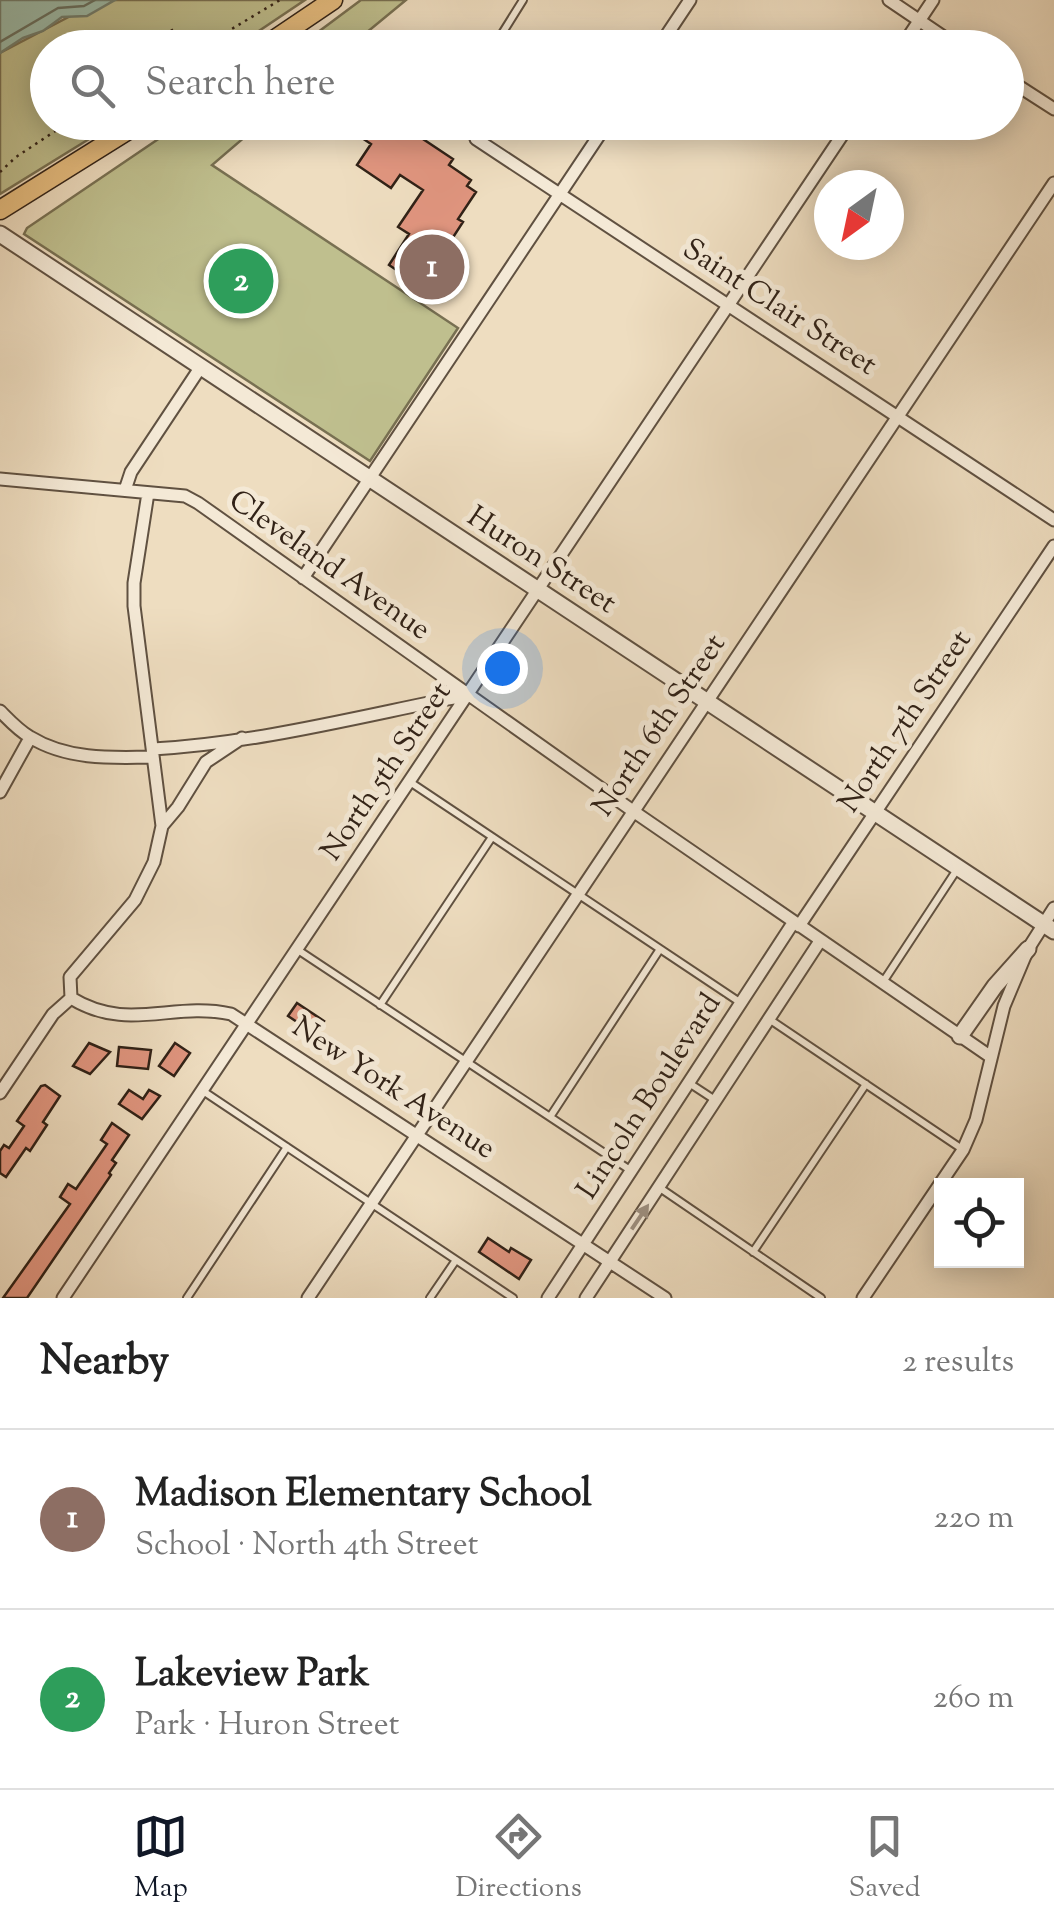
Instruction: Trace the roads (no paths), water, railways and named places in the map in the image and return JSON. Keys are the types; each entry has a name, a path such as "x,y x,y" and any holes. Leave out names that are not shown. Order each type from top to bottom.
{"main road":[{"path":"289,30 333,0"},
{"path":"0,210 112,140"}],"street":[{"path":"670,30 690,0"},
{"path":"888,0 934,30"},
{"path":"913,30 932,0"},
{"path":"1024,90 1054,109"},
{"name":"Saint Clair Street","path":"478,140 1054,520"},
{"path":"303,578 596,140"},
{"name":"North 5th Street","path":"63,1298 839,140"},
{"name":"North 6th Street","path":"308,1298 1054,183"},
{"name":"Huron Street","path":"0,234 1049,927"},
{"path":"125,490 131,472 200,368"},
{"name":"Cleveland Avenue","path":"0,479 185,496 198,503 820,942 991,1057"},
{"path":"0,1093 53,1014 71,998 70,977 135,900 154,862 162,826 134,606 148,493"},
{"name":"North 7th Street","path":"796,924 1054,546"},
{"path":"0,711 30,738 100,758 191,747 468,695"},
{"path":"0,792 30,738"},
{"path":"162,826 206,762 242,738"},
{"path":"960,1036 994,986 1049,927 1054,908"},
{"name":"Lincoln Boulevard","path":"548,1298 796,924"},
{"name":"Lincoln Boulevard","path":"586,1298 820,942"},
{"path":"863,1298 963,1150 976,1120 1004,1006 1028,949"},
{"name":"New York Avenue","path":"71,998 93,1012 116,1016 214,1010 231,1014 665,1298"}],"lane":[{"path":"504,30 523,0"},
{"path":"410,782 741,1002"},
{"path":"380,1005 492,837"},
{"path":"882,983 958,868"},
{"path":"550,1117 660,949"},
{"path":"298,950 632,1171"},
{"path":"770,1019 963,1150"},
{"path":"688,1083 716,1101"},
{"path":"754,1252 866,1084"},
{"path":"203,1092 513,1298"},
{"path":"187,1298 286,1147"},
{"path":"660,1188 822,1298"},
{"path":"430,1298 456,1260"}],"water":[{"path":"0,0 115,0 87,16 62,17 44,30 30,30 30,36 0,53"}],"place":[{"name":"Madison Elementary School","path":"432,267"},
{"name":"Lakeview Park","path":"241,281"}]}
